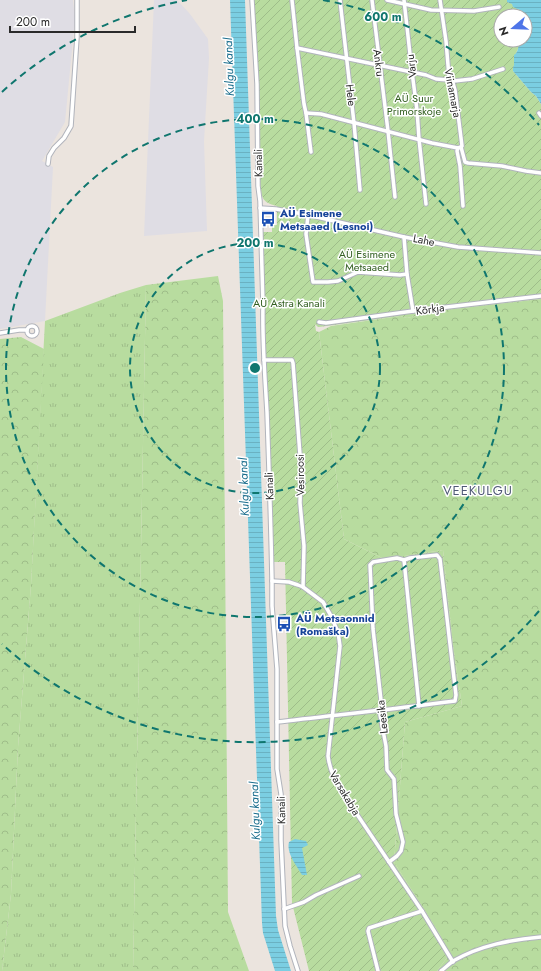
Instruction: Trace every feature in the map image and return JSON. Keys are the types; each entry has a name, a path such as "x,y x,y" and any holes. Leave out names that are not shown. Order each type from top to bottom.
{"street":[{"path":"48,164 49,156 54,148 64,138 71,126 77,37 77,0"},
{"name":"Kanali","path":"252,0 257,84 258,186 267,414 272,606 277,669 277,769 281,794 281,840 285,926 298,971"},
{"path":"292,0 310,152"},
{"name":"Hele","path":"340,0 360,190"},
{"name":"Ankru","path":"372,0 395,197"},
{"path":"387,0 404,2 431,10 474,11 493,9"},
{"name":"Viinamarja","path":"440,0 446,41 449,80 453,83 455,90 462,146 457,151 460,166 463,206"},
{"name":"Varju","path":"404,2 417,110 426,204"},
{"path":"297,48 426,75 436,79 454,81 472,79 503,70"},
{"path":"306,113 321,114 432,143 460,148 465,162 468,163 502,166 541,173"},
{"name":"Lahe","path":"260,208 276,209 308,215 458,247 541,253"},
{"path":"308,215 306,234 313,282 338,281 358,272 400,275 407,274"},
{"path":"404,236 407,274 413,311"},
{"name":"Kõrkja","path":"319,322 326,323 541,296"},
{"path":"0,333 27,330"},
{"name":"Vesiroosi","path":"264,360 292,360 293,363 301,468 300,503 304,546 303,587"},
{"path":"277,722 419,706 455,701 456,695 440,559 437,555 404,560 419,706"},
{"name":"Leesika","path":"389,862 401,851 403,842 396,814 394,779 387,770 386,746 380,715 382,710 373,629 370,565 373,562 397,558 404,560"},
{"path":"272,581 289,582 303,587"},
{"name":"Varsakabja","path":"303,587 322,602 330,614 338,632 340,646 328,756 329,767 335,781 422,911 452,962"},
{"path":"284,909 304,902 359,876"},
{"path":"378,971 368,931 369,928 422,911"},
{"path":"441,971 452,962 481,948 496,943 541,937"}],"shaded area":[{"path":"0,0 73,0 75,19 65,122 42,161 53,167 45,321 0,329"},
{"path":"154,0 177,0 190,14 208,39 209,58 204,141 207,231 144,236"}],"green space":[{"path":"253,0 507,0 508,3 511,3 517,8 493,8 493,48 518,48 516,53 513,71 536,96 541,104 541,299 418,313 416,316 407,318 400,316 319,327 315,324 316,331 319,332 344,539 384,559 443,550 453,645 462,706 405,722 394,862 439,933 449,955 437,971 309,971 292,903 285,562 274,562 265,325 263,232 272,232 272,225 277,225 277,206 265,201 261,192 259,96"},
{"path":"218,276 223,301 228,912 249,971 133,971 146,285"},
{"path":"146,285 133,971 2,971 11,894 18,747 31,585 45,321"},
{"path":"541,299 541,971 437,971 449,955 439,933 394,862 405,722 462,706 453,645 443,550 384,559 344,539 319,332 331,326 400,316 407,318 416,316 418,313"},
{"path":"21,337 44,349 31,585 18,747 11,894 2,971 0,971 0,339"}],"water":[{"path":"230,0 245,0 276,916 278,930 291,971 275,971 263,933 262,923"},
{"path":"507,0 541,0 541,104 536,96 513,71 514,55 518,48 533,48 533,8 515,8 512,4 507,2"},
{"path":"295,839 306,841 308,845 302,848 307,875 302,875 290,855 288,846 289,842"}],"place":[{"name":"AÜ Esimene Metsaaed (Lesnoi)","path":"268,219"},
{"name":"AÜ Metsaonnid (Romaška)","path":"284,624"}],"district":[{"name":"VEEKULGU","path":"478,490"}],"water label":[{"name":"Kulgu kanal","path":"229,67"},
{"name":"Kulgu kanal","path":"244,487"},
{"name":"Kulgu kanal","path":"255,811"}],"park label":[{"name":"AÜ Suur Primorskoje","path":"414,104"},
{"name":"AÜ Esimene Metsaaed","path":"367,260"},
{"name":"AÜ Astra Kanali","path":"289,303"}]}
